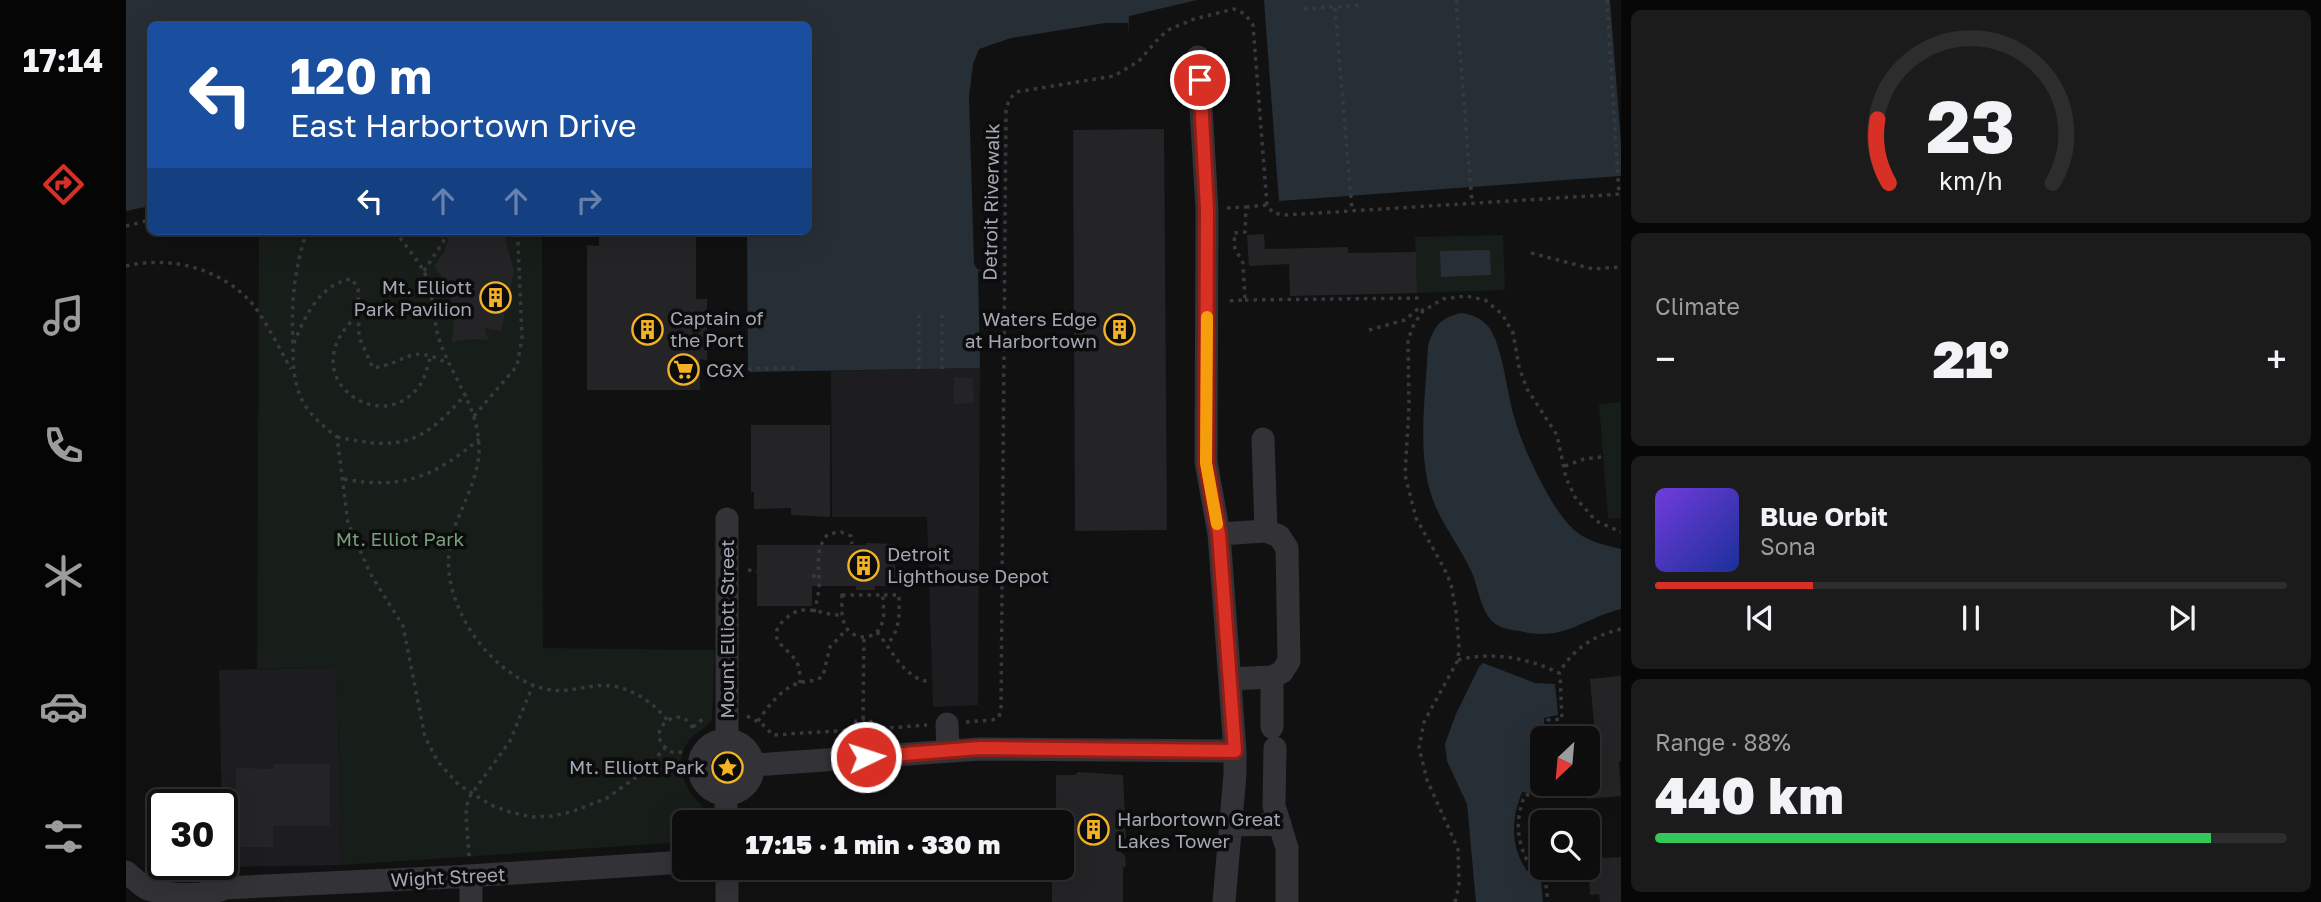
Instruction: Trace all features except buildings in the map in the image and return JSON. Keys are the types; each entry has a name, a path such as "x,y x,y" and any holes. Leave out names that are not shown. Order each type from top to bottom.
{"street":[{"path":"1198,57 1207,209 1206,463 1219,534 1235,751 1224,902"},
{"path":"1263,439 1266,531"},
{"name":"Mount Elliott Street","path":"727,519 727,739"},
{"path":"1219,534 1266,531 1279,536 1287,548 1289,661 1282,672 1272,677 1230,679"},
{"path":"1272,677 1275,806 1287,848 1287,902"},
{"path":"947,724 948,751"},
{"path":"727,739 742,744 748,750 754,765 751,780 746,786 726,794 718,793 704,782 699,766 704,750 710,744 727,739"},
{"path":"754,765 980,748 1235,751"},
{"path":"726,794 726,810"},
{"path":"1230,825 1280,824"},
{"name":"Wight Street","path":"126,872 147,888 211,898 225,888 470,866 672,862"},
{"path":"470,866 471,902"},
{"path":"727,880 727,902"}],"path":[{"path":"1456,0 1472,203"},
{"path":"1207,209 1267,205 1273,213 1286,215 1620,195 1606,0"},
{"path":"1304,9 1363,5"},
{"path":"1335,8 1352,210"},
{"name":"Detroit Riverwalk","path":"863,719 870,720 875,729 992,720 999,717 1006,110 1009,100 1016,92 1114,76 1139,61 1168,30 1194,19 1234,9 1245,14 1253,25 1267,205"},
{"path":"1245,300 1243,263 1235,249 1234,233 1245,232 1246,207"},
{"path":"126,226 147,221"},
{"path":"294,374 291,317 294,282 306,235"},
{"path":"398,235 424,271 439,340 466,394 479,439 473,482 450,537 448,554 454,598 478,641 493,659 533,685 547,690 564,691 595,685 626,689 649,702 667,720"},
{"path":"424,271 446,235"},
{"path":"474,416 517,366 522,338 517,235"},
{"path":"1531,253 1593,269 1621,267"},
{"path":"126,266 169,261 199,268 226,282 250,300 294,374 303,401 312,415 337,437 383,445 417,437 443,419 466,394"},
{"path":"293,347 303,321 322,295 352,279 360,300 359,337 373,368 391,365 404,356 413,354 430,355 449,364"},
{"path":"1208,302 1422,295 1422,309 1408,340 1409,407 1405,475 1416,518 1451,584 1456,612 1458,660 1424,722 1419,756 1458,849 1459,886 1455,902"},
{"path":"1369,330 1405,320 1443,299 1466,296 1485,300 1502,314 1513,333 1522,379 1533,401 1554,428 1570,488 1582,507 1596,521 1621,532"},
{"path":"919,315 919,369"},
{"path":"942,315 942,369"},
{"path":"358,316 340,335 333,357 337,378 349,395 358,401 382,406 407,398 423,380 430,355"},
{"path":"748,369 796,368"},
{"path":"337,437 348,523 357,547 404,626 425,737 438,762 459,785 510,812 531,817 552,816 572,812 607,798 642,773 665,748"},
{"path":"344,479 386,484 420,477 459,457 479,439"},
{"path":"1565,466 1580,460 1602,457"},
{"path":"814,612 819,576 817,557 825,536 848,533 852,544"},
{"path":"748,570 757,571"},
{"path":"812,576 819,576"},
{"path":"883,595 882,624 877,632 863,638 851,634 843,615 842,595 864,592 899,595 898,625 887,644"},
{"path":"800,683 796,661 782,648 777,634 780,625 792,614 802,610 843,615"},
{"path":"758,721 784,692 800,683 815,681 823,676 830,647 847,629"},
{"path":"1549,726 1548,720 1562,719 1559,673 1571,654 1584,643 1621,629"},
{"path":"877,632 904,669 916,678 930,682"},
{"path":"741,715 758,721 773,736 852,730 856,721 863,719 863,638"},
{"path":"1458,660 1475,656 1500,656 1538,664 1559,673"},
{"path":"470,866 467,805 510,741 533,685"},
{"path":"682,752 677,753 665,748 659,735 662,725 675,717 686,720 694,732"},
{"path":"1530,795 1525,795 1517,819 1519,842 1530,866"},
{"path":"1545,880 1548,902"}],"shaded area":[{"path":"126,0 1197,0 1129,16 1128,35 988,65 985,271 978,271 980,368 750,372 748,369 747,235 812,235 812,21 147,21 147,207 126,211"},
{"path":"1264,0 1610,0 1621,176 1279,201"},
{"path":"1490,250 1491,275 1441,277 1440,251"},
{"path":"1462,313 1479,319 1492,332 1500,352 1519,432 1531,462 1555,507 1572,528 1583,536 1621,549 1621,609 1549,634 1501,627 1493,622 1485,611 1469,565 1433,500 1423,444 1428,346 1439,324"},
{"path":"980,368 978,705 933,707 927,517 832,517 831,371"},
{"path":"1483,663 1535,683 1555,684 1558,715 1544,718 1544,726 1530,726 1530,793 1522,792 1514,823 1515,842 1521,862 1527,871 1530,871 1530,880 1541,880 1543,902 1476,902 1467,804 1447,761 1445,744"},
{"path":"337,668 341,865 238,867 238,789 221,789 219,670"}],"green space":[{"name":"Mt. Elliot Park","path":"259,235 542,235 543,648 715,650 712,720 686,745 681,764 689,791 702,805 702,810 672,810 672,843 341,865 337,668 257,669"},
{"path":"1503,235 1505,290 1417,293 1415,237"},
{"path":"1621,402 1621,518 1608,519 1599,404"}],"pier":[{"path":"1105,23 1128,23 1128,35 1110,42 991,68 988,270 978,270 974,264 969,97 973,64 979,49 1011,38"}],"slow traffic":[{"path":"1207,317 1206,463 1217,524"}],"place":[{"name":"Mt. Elliott Park Pavilion","path":"495,298"},
{"name":"Captain of the Port","path":"647,329"},
{"name":"Waters Edge at Harbortown","path":"1120,330"},
{"name":"CGX","path":"683,370"},
{"name":"Detroit Lighthouse Depot","path":"864,565"},
{"name":"Mt. Elliott Park","path":"728,767"},
{"name":"Harbortown Great Lakes Tower","path":"1094,830"}],"route":[{"path":"866,757 980,748 1235,751 1219,534 1206,463 1207,209 1200,80"}]}
